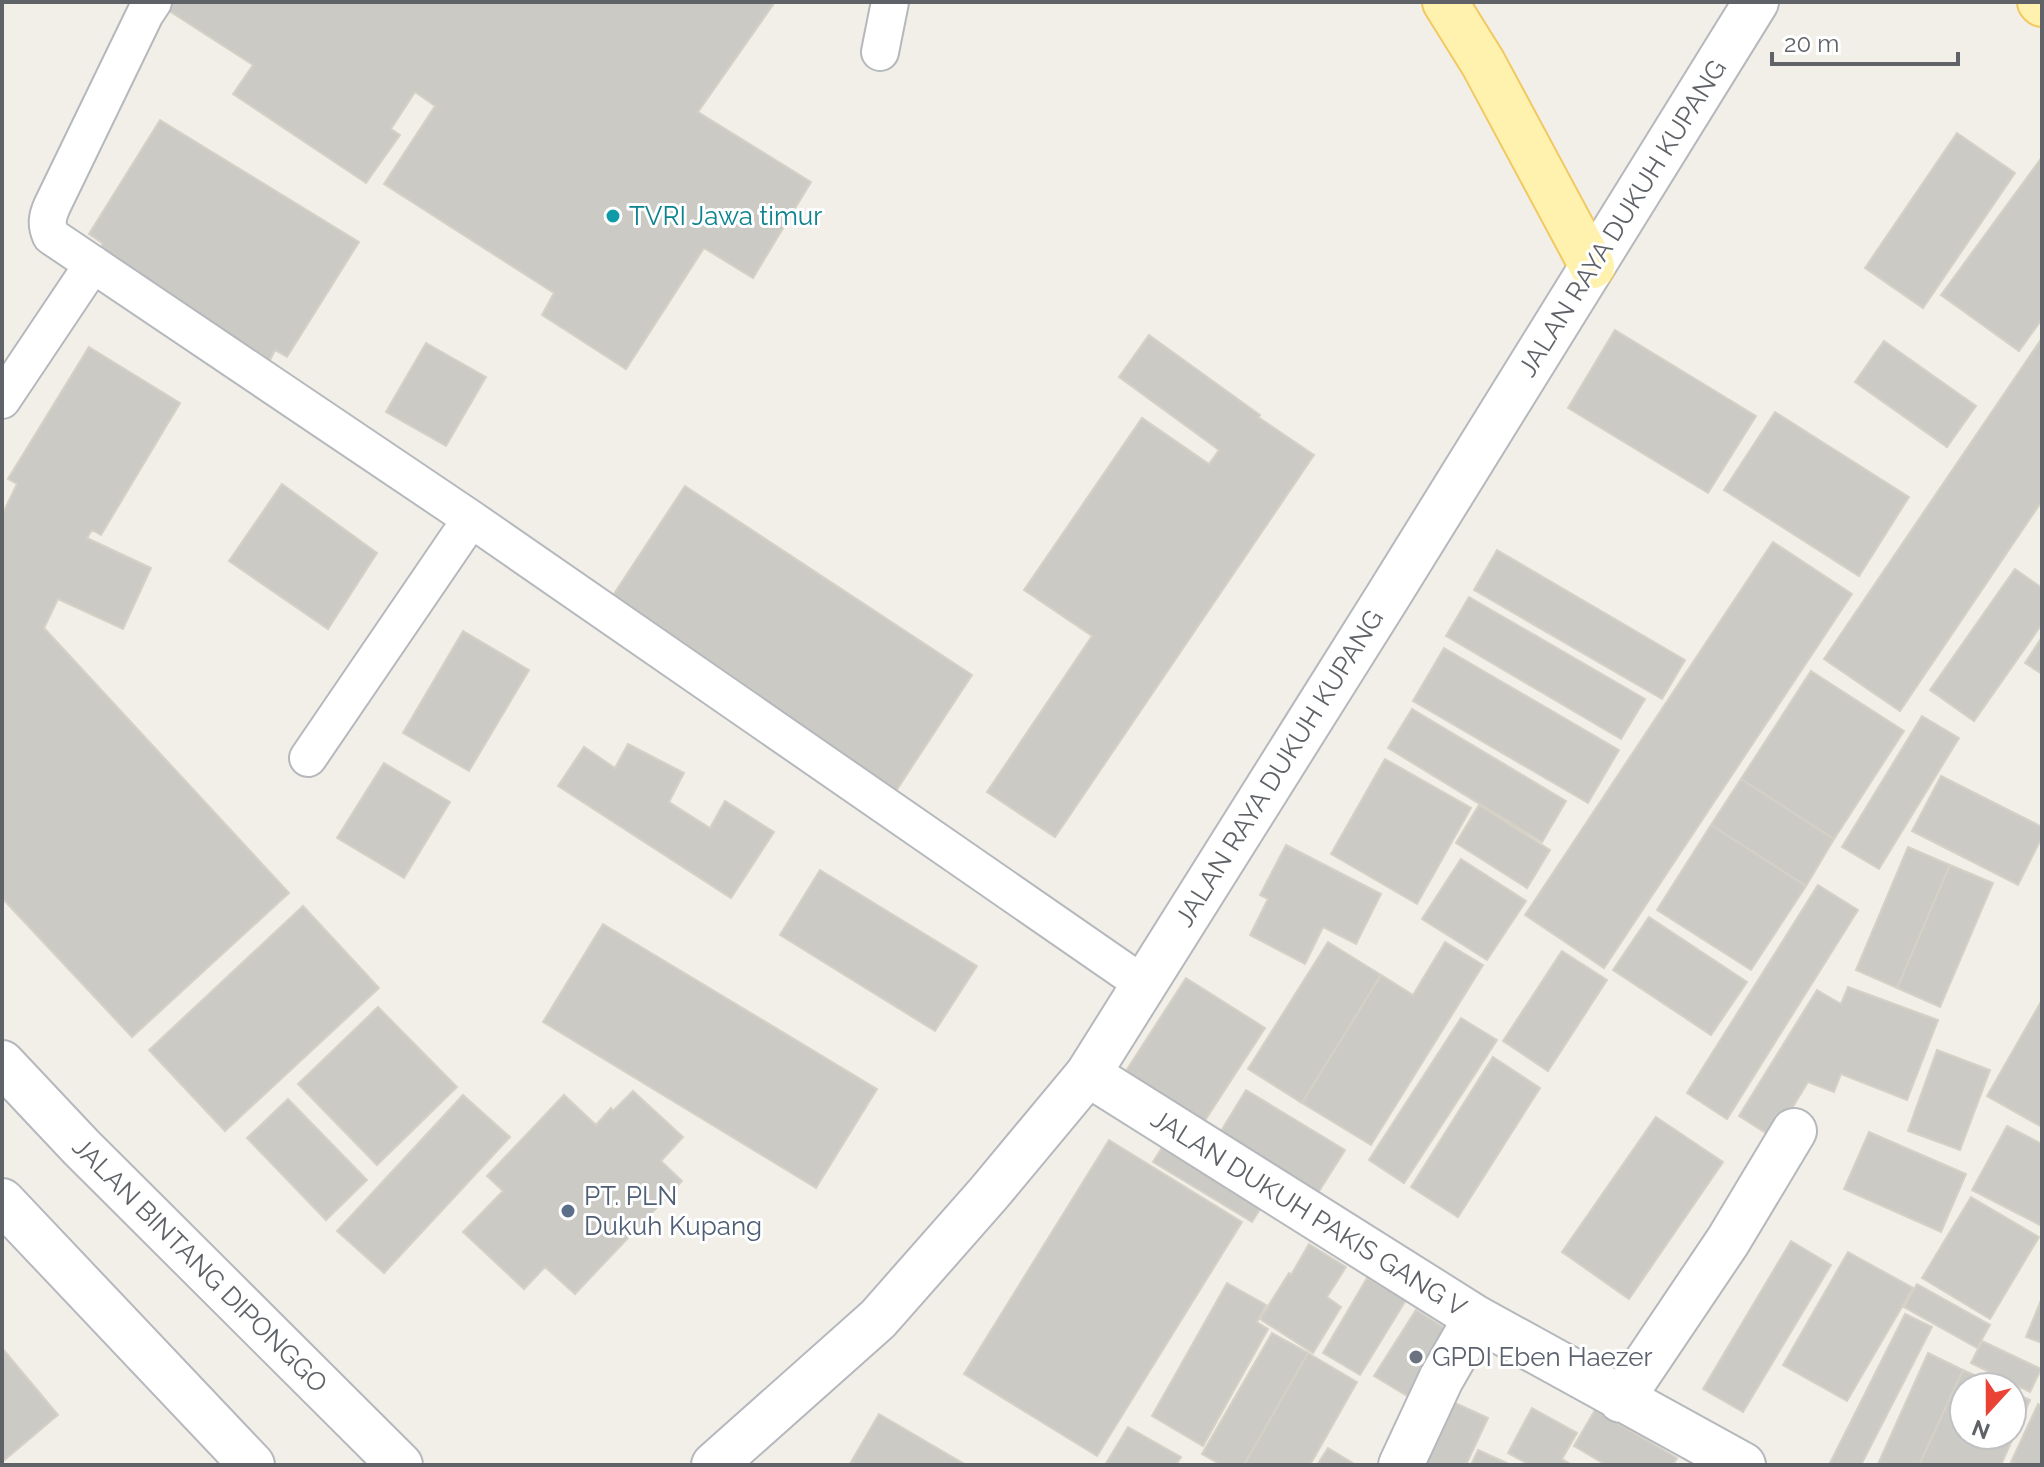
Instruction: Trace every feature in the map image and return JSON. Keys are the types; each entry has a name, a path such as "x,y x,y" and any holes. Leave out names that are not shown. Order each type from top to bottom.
{"main road":[{"path":"1445,2 1483,63 1592,266"}],"street":[{"name":"JALAN RAYA DUKUH KUPANG","path":"714,1465 878,1319 1088,1074 1756,2"},
{"name":"JALAN BINTANG DIPONGGO","path":"2,1063 81,1147 400,1465"},
{"name":"JALAN DUKUH PAKIS GANG V","path":"1088,1074 1476,1318 1621,1400 1716,1459"},
{"path":"1621,1400 1728,1241 1794,1131"},
{"path":"6,1212 252,1465"},
{"path":"1401,1465 1441,1379 1476,1318"}],"lane":[{"path":"153,2 48,215 47,228 51,236 471,519 1143,984"},
{"path":"880,52 890,2"},
{"path":"2,400 93,264"},
{"path":"308,758 471,519"}],"building":[{"name":"TVRI Jawa timur","path":"166,2 775,2 698,112 811,182 753,278 704,248 626,369 542,315 554,293 384,184 435,106 415,92 391,129 400,135 366,183 233,94 253,65 163,7"},
{"path":"160,120 359,242 287,357 275,350 265,370 103,264 102,243 89,234"},
{"path":"1957,133 2015,173 1923,308 1865,268"},
{"path":"2042,157 2042,319 2019,351 1941,295"},
{"path":"1615,330 1756,416 1708,493 1568,408"},
{"path":"1149,335 1314,455 1055,837 987,792 1092,636 1024,590 1142,418 1209,464 1219,450 1119,377"},
{"path":"2042,338 2042,501 1900,711 1824,659"},
{"path":"1884,341 1976,406 1947,447 1855,382"},
{"path":"426,343 486,377 446,446 386,412"},
{"path":"89,347 180,403 101,535 92,530 87,538 151,568 123,629 58,599 44,628 289,893 132,1037 2,898 2,515 17,484 8,479"},
{"path":"1775,412 1909,497 1859,576 1724,490"},
{"path":"282,484 377,553 328,629 229,561"},
{"path":"685,486 972,675 892,797 604,609"},
{"path":"1773,542 1852,594 1604,968 1525,915"},
{"path":"1497,550 1685,660 1662,699 1474,590"},
{"path":"2015,569 2042,588 2042,624 1974,721 1930,690"},
{"path":"1469,597 1645,699 1621,739 1446,636"},
{"path":"463,631 529,670 469,771 403,733"},
{"path":"2042,637 2042,674 2025,663"},
{"path":"1444,648 1619,750 1588,803 1413,701"},
{"path":"1811,671 1904,731 1834,839 1741,779"},
{"path":"1412,709 1566,801 1542,842 1388,748"},
{"path":"1922,716 1959,738 1879,869 1842,847"},
{"path":"628,744 684,773 669,802 710,828 725,801 774,832 731,898 558,786 584,747 615,768"},
{"path":"1385,759 1471,808 1417,904 1331,854"},
{"path":"384,763 450,802 404,878 337,838"},
{"path":"1941,776 2042,827 2042,837 2018,885 1912,831"},
{"path":"1741,779 1834,839 1806,886 1711,825"},
{"path":"1479,805 1550,850 1527,888 1456,843"},
{"path":"1711,825 1806,886 1751,970 1657,910"},
{"path":"1286,845 1381,894 1356,944 1323,927 1305,964 1250,935 1268,899 1260,895"},
{"path":"1908,847 1950,865 1897,988 1856,970"},
{"path":"1461,859 1526,901 1487,960 1422,919"},
{"path":"1950,865 1993,883 1940,1007 1897,988"},
{"path":"820,870 977,966 935,1031 780,935"},
{"path":"1818,885 1858,910 1727,1119 1687,1093"},
{"path":"303,906 379,988 225,1131 149,1050"},
{"path":"1649,917 1747,982 1711,1035 1613,970"},
{"path":"603,924 877,1089 816,1188 543,1022"},
{"path":"1328,942 1381,975 1302,1103 1248,1069"},
{"path":"1445,942 1483,965 1371,1145 1302,1103 1381,975 1413,995"},
{"path":"1562,951 1607,980 1548,1071 1503,1041"},
{"path":"1186,978 1265,1028 1202,1125 1124,1074"},
{"path":"1848,987 1938,1020 1907,1100 1841,1074 1834,1092 1808,1082 1774,1138 1739,1116 1817,990 1841,1004"},
{"path":"2042,1000 2042,1127 1987,1096"},
{"path":"378,1007 457,1087 377,1165 298,1084"},
{"path":"1461,1018 1497,1040 1404,1183 1369,1160"},
{"path":"1937,1050 1990,1070 1960,1150 1908,1131"},
{"path":"1493,1057 1540,1088 1458,1217 1411,1187"},
{"path":"1246,1090 1345,1150 1313,1201 1215,1141"},
{"name":"PT. PLN Dukuh Kupang","path":"633,1091 683,1137 661,1161 682,1181 575,1294 545,1267 524,1289 463,1232 503,1191 487,1176 564,1095 596,1125"},
{"path":"463,1095 510,1137 384,1273 337,1231"},
{"path":"288,1099 367,1180 326,1220 247,1138"},
{"path":"1656,1117 1723,1162 1629,1299 1562,1252"},
{"path":"2007,1126 2042,1144 2042,1226 1972,1190"},
{"path":"1869,1132 1966,1174 1941,1232 1844,1189"},
{"path":"1170,1135 1269,1195 1252,1222 1153,1162"},
{"path":"1109,1140 1242,1222 1097,1456 964,1374"},
{"path":"1971,1197 2039,1237 1990,1319 1922,1278"},
{"path":"1791,1241 1831,1265 1743,1412 1703,1389"},
{"path":"1309,1244 1346,1267 1327,1297 1341,1307 1313,1353 1260,1319"},
{"path":"1848,1252 1913,1288 1847,1401 1783,1365"},
{"path":"1367,1278 1406,1300 1360,1375 1323,1353"},
{"path":"1227,1283 1266,1305 1257,1322 1268,1329 1203,1446 1152,1416"},
{"path":"1917,1284 1990,1325 1977,1348 1904,1307"},
{"path":"2042,1298 2042,1343 2026,1337"},
{"name":"GPDI Eben Haezer","path":"1416,1310 1459,1337 1417,1402 1374,1376"},
{"path":"1905,1314 1932,1327 1861,1465 1829,1465"},
{"path":"1272,1333 1308,1353 1244,1465 1221,1465 1202,1454"},
{"path":"1982,1341 2041,1369 2030,1392 2028,1371 1987,1371 1971,1363"},
{"path":"2,1348 58,1415 2,1462"},
{"path":"1308,1353 1357,1382 1310,1465 1244,1465"},
{"path":"1928,1353 1963,1370 1948,1371 1948,1402 1919,1465 1878,1464"},
{"path":"1442,1397 1488,1418 1466,1465 1411,1465"},
{"path":"1948,1402 1948,1451 2007,1451 2001,1465 1919,1465"},
{"path":"2038,1404 2042,1406 2042,1465 2017,1465 2011,1462 2016,1451 2028,1451 2028,1425"},
{"path":"1532,1408 1577,1433 1562,1459 1572,1465 1530,1465 1508,1453"},
{"path":"1595,1410 1677,1458 1673,1465 1606,1465 1574,1446"},
{"path":"879,1414 966,1465 857,1465 851,1462"},
{"path":"1128,1427 1181,1457 1176,1465 1105,1465"},
{"path":"1328,1448 1356,1465 1317,1465"},
{"path":"1478,1450 1511,1465 1471,1465"}],"place":[{"name":"TVRI Jawa timur","path":"613,216"},
{"name":"PT. PLN Dukuh Kupang","path":"568,1211"},
{"name":"GPDI Eben Haezer","path":"1416,1357"}]}
